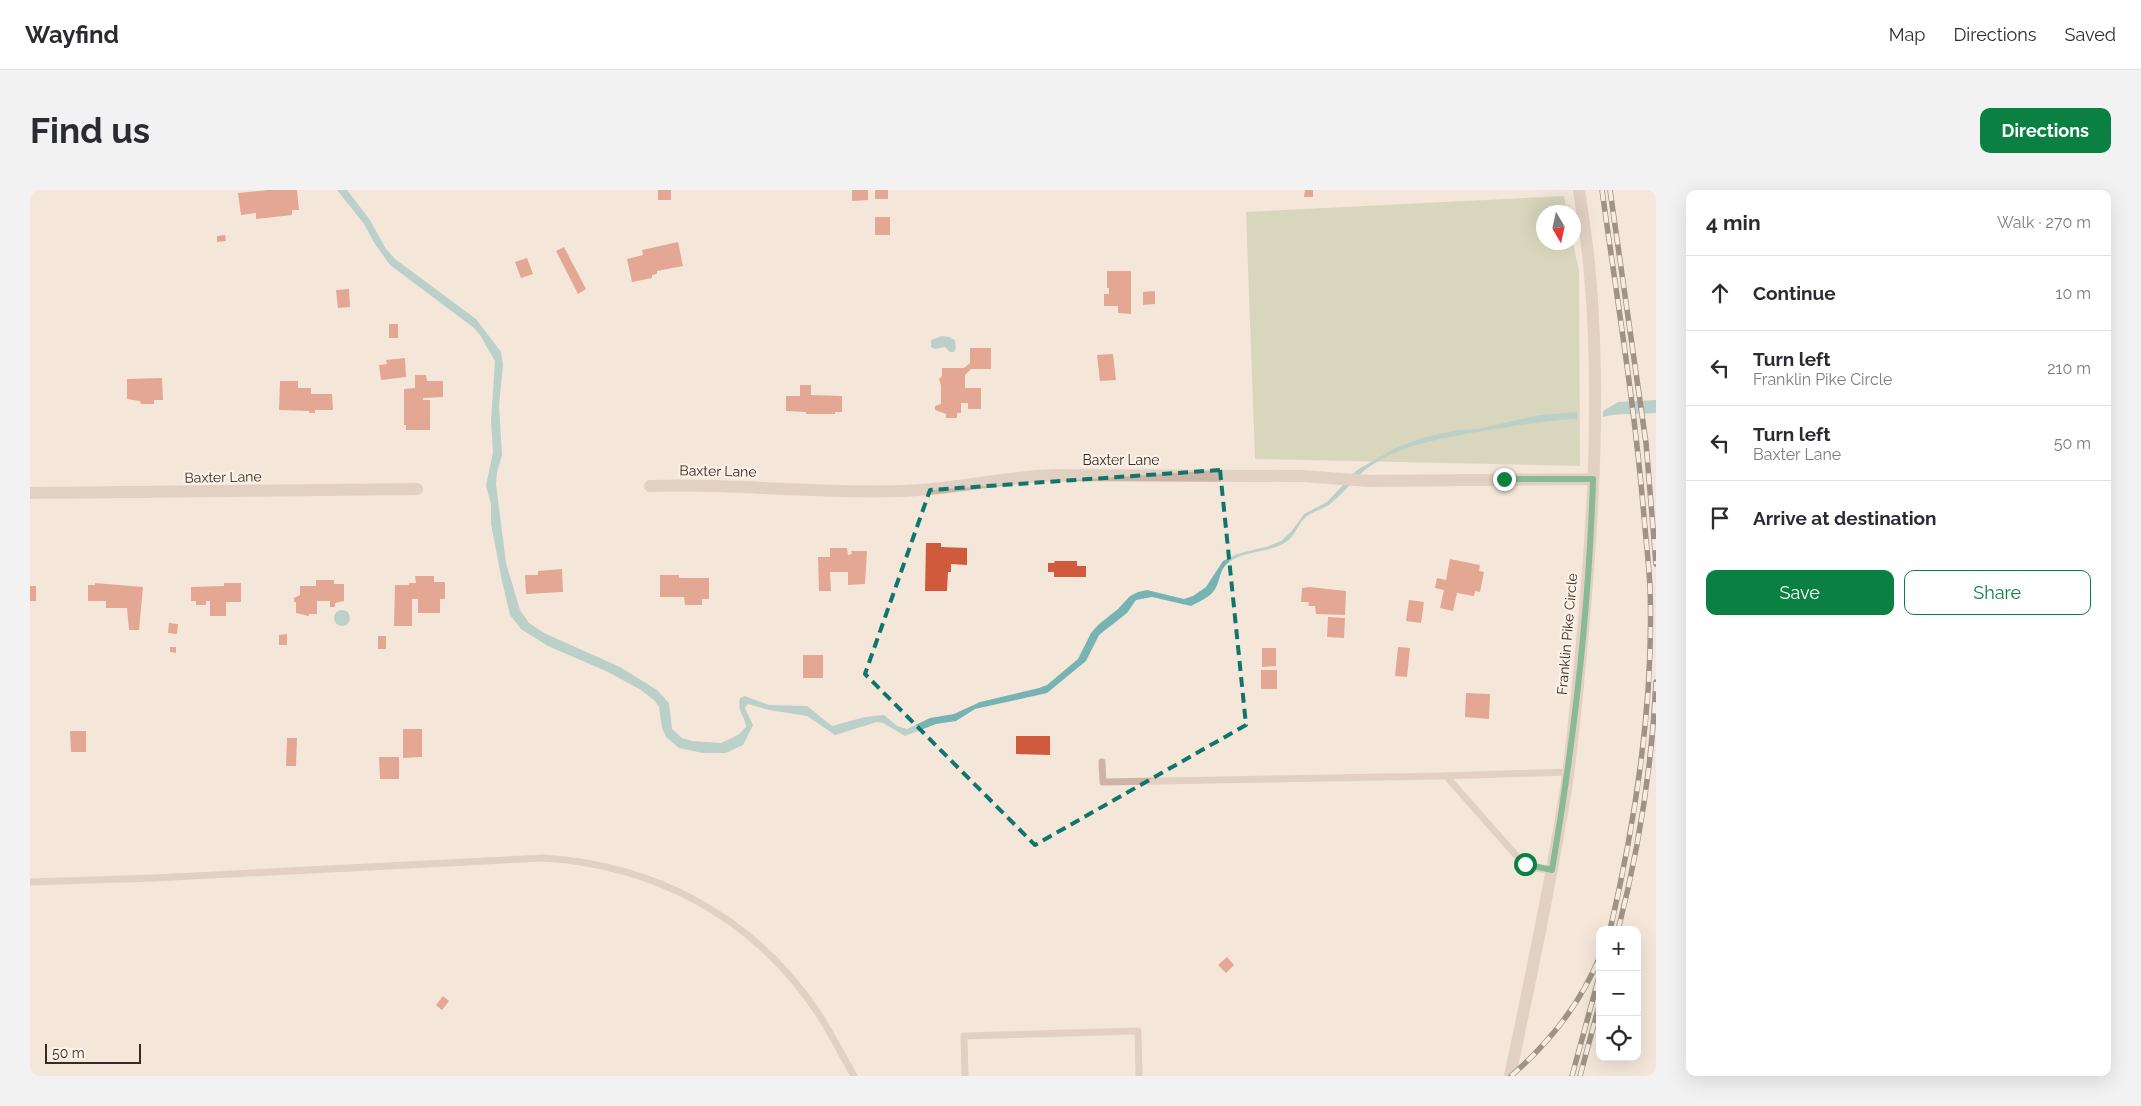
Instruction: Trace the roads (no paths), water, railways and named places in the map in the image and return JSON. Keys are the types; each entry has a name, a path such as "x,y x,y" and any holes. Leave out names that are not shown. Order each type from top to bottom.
{"street":[{"name":"Franklin Pike Circle","path":"1510,1076 1552,870 1568,772 1590,551 1593,479 1593,352 1590,274 1579,190"},
{"name":"Baxter Lane","path":"650,486 735,486 810,491 900,491 930,490 1016,477 1054,475 1302,476 1358,481 1593,479"},
{"name":"Baxter Lane","path":"30,493 417,489"}],"lane":[{"path":"1102,762 1103,782 1568,772"},
{"path":"1446,776 1521,861 1529,866 1552,870"},
{"path":"30,882 154,878 531,858 580,861 624,870 667,885 693,898 757,944 788,974 809,1001 854,1076"},
{"path":"965,1076 964,1036 1138,1031 1139,1076"}],"water":[{"path":"337,190 347,190 370,220 386,249 395,259 476,319 501,352 503,365 499,405 502,455 496,484 506,563 520,610 529,623 544,633 620,667 657,690 669,703 672,729 682,738 692,741 721,743 738,735 746,727 739,703 740,698 745,696 769,705 807,706 832,726 865,717 884,715 897,726 907,729 930,718 954,714 980,702 1039,688 1047,685 1078,659 1091,633 1130,596 1147,590 1184,599 1193,596 1206,587 1223,561 1237,554 1281,541 1291,532 1304,514 1327,502 1357,470 1394,449 1421,438 1459,430 1478,429 1539,415 1577,412 1577,419 1483,431 1440,439 1398,451 1366,469 1330,504 1307,516 1292,537 1286,542 1279,546 1242,555 1225,565 1216,588 1203,600 1191,606 1152,597 1136,600 1127,613 1099,635 1086,661 1047,693 975,709 956,721 936,724 905,736 883,723 877,722 835,735 807,716 769,710 748,704 745,708 753,725 743,745 726,753 703,753 679,748 666,737 662,728 659,707 655,701 641,690 608,672 548,646 521,629 510,615 491,524 491,504 486,486 493,452 491,421 495,361 474,328 390,265 364,224"},
{"path":"942,336 955,340 956,348 954,352 950,352 945,347 935,349 931,347 931,340"},
{"path":"1656,400 1656,413 1622,414 1603,417 1603,411 1618,402"},
{"path":"342,610 350,618 342,626 334,618"}],"railway":[{"path":"1602,190 1636,435 1650,588 1649,674 1646,717 1628,846 1611,926"},
{"path":"1610,190 1646,443 1656,564"},
{"path":"1619,926 1632,869 1648,776 1656,682"},
{"path":"1511,1076 1538,1050 1563,1021 1574,1006 1596,964"},
{"path":"1572,1076 1596,988"},
{"path":"1580,1076 1596,1016"}]}
